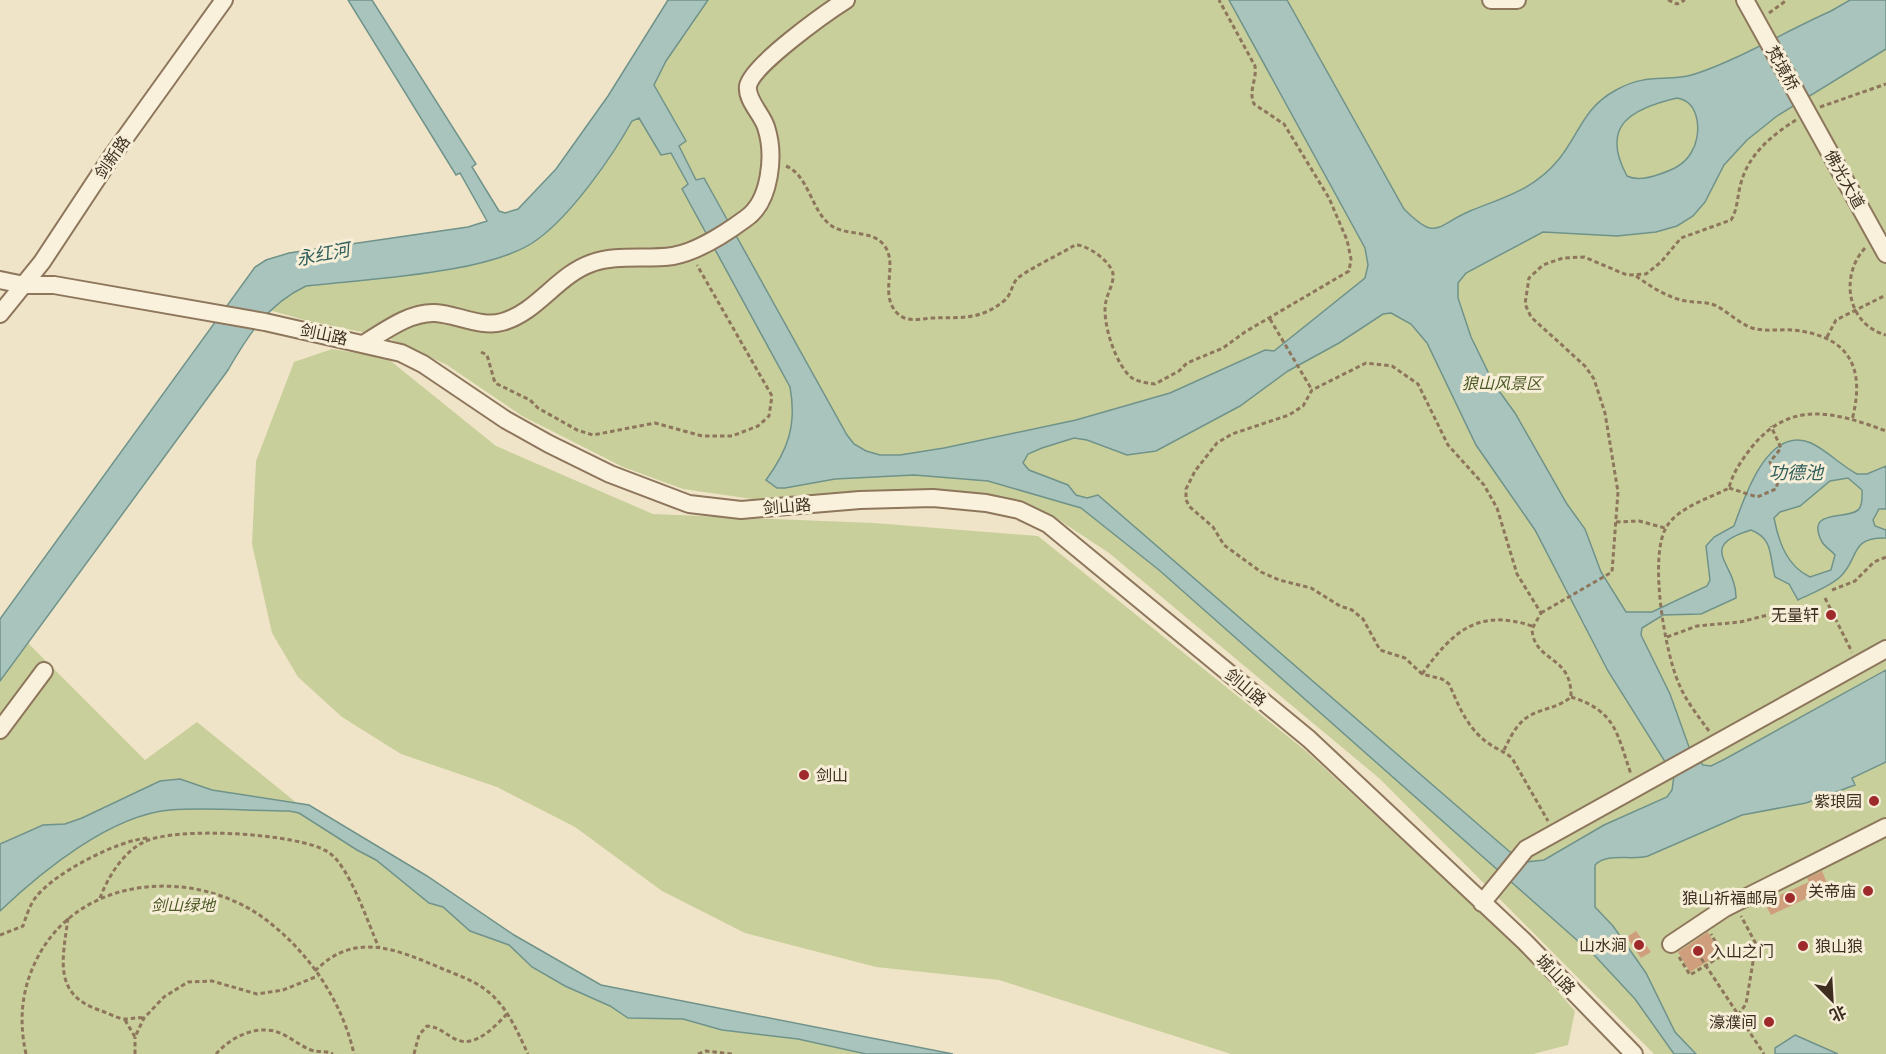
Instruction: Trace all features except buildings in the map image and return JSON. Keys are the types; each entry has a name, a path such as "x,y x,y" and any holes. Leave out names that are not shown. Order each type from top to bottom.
{"street":[{"name":"剑新路","path":"0,314 24,285 112,156 224,0"},
{"path":"365,343 407,319 425,313 493,324 503,322 543,298 574,270 594,262 675,256 745,219 761,200 767,183 769,165 769,140 766,126 750,96 748,87 752,76 788,43 846,0"},
{"path":"1491,0 1507,2 1517,0"},
{"path":"1745,0 1760,26"},
{"name":"梵境桥","path":"1760,26 1806,109"},
{"name":"佛光大道","path":"1806,109 1886,254"},
{"name":"剑山路","path":"0,280 24,285 54,285 265,322 401,353 423,364 506,420 559,449 609,474 688,504 741,510 860,500 933,498 986,503 1019,510 1048,524 1309,739 1479,900"},
{"path":"1479,900 1495,886 1526,849 1659,773 1886,649"},
{"path":"0,730 44,671"},
{"path":"1671,944 1735,903 1886,827"},
{"name":"城山路","path":"1479,900 1526,942 1634,1054"}],"path":[{"path":"769,165 792,168 801,178 819,212 835,229 874,238 883,244 888,255 887,292 896,312 904,318 914,320 972,318 1006,299 1017,279 1075,246 1083,244 1112,269 1114,276 1106,301 1106,327 1123,369 1143,383 1155,384 1166,379 1187,363 1223,348 1306,295 1346,275 1349,271 1351,259 1340,219 1284,124 1254,104 1250,92 1256,74 1255,66 1219,0"},
{"path":"1668,0 1677,4 1685,0"},
{"path":"1760,26 1787,0"},
{"path":"1571,697 1571,678 1536,645 1532,638 1533,626 1541,613 1566,601 1612,572 1618,492 1605,413 1594,379 1585,366 1531,317 1526,304 1529,278 1543,265 1563,258 1584,257 1627,275 1636,276 1655,269 1682,238 1731,220 1736,213 1741,183 1760,149 1778,131 1806,109 1886,84"},
{"path":"1878,239 1864,249 1854,262 1849,287 1855,310 1866,324 1886,335"},
{"path":"481,352 487,355 495,383 521,395 550,416 584,433 605,434 635,425 655,423 702,436 732,436 744,433 770,416 772,396 744,344 714,298 695,247"},
{"path":"1636,276 1655,290 1682,300 1715,305 1752,328 1809,332 1827,337 1842,347 1855,371 1858,393 1852,420"},
{"path":"1827,337 1836,320 1886,295"},
{"path":"1270,319 1312,390"},
{"path":"1541,613 1517,574 1497,508 1484,485 1448,445 1418,384 1392,366 1365,363 1312,390 1303,406 1289,415 1232,434 1217,443 1195,471 1186,489 1186,500 1190,507 1213,527 1224,545 1261,572 1279,580 1311,588 1340,606 1352,610 1363,619 1380,650 1405,658 1422,674 1449,684 1474,731 1494,748 1504,750 1512,758 1532,788 1554,833"},
{"path":"1729,488 1732,476 1745,456 1771,426 1804,414 1821,414 1852,420 1886,431"},
{"path":"1712,745 1678,683 1666,638 1658,557 1665,528 1682,512 1729,488 1757,497 1776,489 1778,481 1770,462 1781,448 1771,426"},
{"path":"1774,471 1788,465"},
{"path":"1616,522 1639,521 1665,528"},
{"path":"1832,590 1855,580 1874,562 1886,557"},
{"path":"1825,598 1859,664"},
{"path":"1666,638 1697,626 1740,622 1796,608"},
{"path":"1422,674 1439,649 1452,638 1483,621 1499,618 1533,626"},
{"path":"1504,750 1513,733 1529,716 1553,709 1571,697"},
{"path":"1571,697 1588,702 1614,724 1636,787"},
{"path":"0,935 23,926 35,897 70,870 126,841 214,833 287,839 318,847 337,859 343,867 379,948"},
{"path":"100,899 105,885 122,861 135,848 154,838"},
{"path":"26,1054 21,1017 23,995 31,970 47,941 68,918 100,899 133,888 155,885 192,889 228,900 265,919 298,950 319,976 340,1011 354,1054"},
{"path":"1735,903 1756,944 1746,1004 1738,1015"},
{"path":"68,918 62,965 68,989 89,1006 125,1020 144,1018"},
{"path":"1671,944 1690,975 1723,955 1704,922"},
{"path":"1686,934 1764,1054"},
{"path":"315,971 338,952 360,947 406,953 482,987 507,1013 528,1054"},
{"path":"135,1054 135,1037 144,1018 173,989 188,981 212,981 257,994 283,990 319,976"},
{"path":"414,1054 419,1035 428,1026 438,1028 455,1039 471,1041 490,1031 507,1014"},
{"path":"125,1020 135,1037"},
{"path":"216,1054 224,1045 247,1033 273,1031 310,1049 326,1050 333,1054"},
{"path":"698,1054 706,1051 732,1054"}],"green space":[{"name":"狼山风景区","path":"708,0 1886,0 1886,1054 1654,1054 1380,779 1109,553 1056,518 1012,500 956,492 891,490 759,500 683,489 623,467 522,416 447,365 386,337 308,321 269,310 290,293 306,286 472,265 520,250 538,239 582,192 610,157 666,61"},
{"name":"剑山","path":"332,349 387,358 496,446 653,514 874,523 1038,536 1306,751 1525,954 1575,1011 1568,1045 1533,1054 1231,1054 999,980 876,967 745,933 662,891 575,827 497,787 401,754 342,717 298,677 272,633 252,544 256,461 294,362"},
{"name":"剑山绿地","path":"28,643 145,760 197,722 298,804 309,805 427,876 514,935 601,985 953,1054 0,1054 0,681"}],"water":[{"path":"348,0 372,0 476,164 472,167 499,211 505,213 518,209 556,169 608,96 668,0 708,0 666,61 654,85 686,141 679,146 696,180 704,178 847,435 854,444 866,451 880,455 900,455 1076,420 1170,393 1265,350 1274,351 1365,278 1368,265 1365,248 1229,0 1287,0 1404,209 1423,225 1436,228 1470,211 1507,197 1539,178 1559,159 1596,105 1616,90 1638,81 1685,77 1711,68 1746,53 1850,0 1886,0 1886,49 1777,116 1747,140 1724,165 1705,202 1693,216 1677,226 1656,232 1617,236 1543,232 1466,273 1458,283 1458,298 1471,337 1494,384 1515,413 1567,504 1585,529 1601,572 1626,612 1652,612 1707,586 1710,580 1706,546 1714,537 1734,526 1751,482 1770,454 1782,444 1796,440 1811,443 1857,474 1867,474 1886,466 1886,509 1879,509 1873,520 1875,526 1886,530 1886,538 1866,541 1860,545 1846,570 1836,581 1798,600 1789,584 1775,577 1769,549 1764,538 1751,530 1734,536 1725,543 1722,550 1735,586 1736,598 1701,614 1663,615 1642,628 1641,635 1670,694 1689,747 1703,765 1711,766 1725,759 1886,670 1886,762 1852,778 1855,785 1806,803 1742,815 1648,856 1606,859 1595,865 1595,907 1613,926 1646,973 1675,1032 1696,1054 1674,1054 1635,999 1596,957 1159,570 1081,508 988,481 914,475 835,479 777,488 766,480 780,458 789,436 792,413 790,387 682,189 688,184 671,153 661,155 639,118 632,121 602,168 564,215 538,239 518,251 491,260 427,273 306,286 270,311 251,333 228,370 0,681 0,619 255,267 266,260 289,253 468,227 487,221 460,173 456,175","holes":["1677,98 1685,101 1695,113 1698,129 1695,146 1691,153 1673,169 1652,177 1627,176 1619,159 1617,144 1624,122 1633,114 1646,108","1391,313 1411,324 1427,343 1476,445 1535,530 1608,671 1674,776 1672,790 1667,797 1604,825 1544,860 1526,862 1510,852 1098,495 1087,498 1076,495 1068,485 1029,470 1023,463 1028,454 1074,438 1087,440 1127,455 1156,451 1240,406 1288,371 1339,343 1383,314","1848,478 1862,490 1862,502 1859,509 1854,512 1823,519 1819,524 1818,531 1822,542 1835,555 1831,570 1810,577 1795,567 1785,553 1774,518 1780,512 1800,506 1830,481"]},
{"path":"180,779 212,790 309,805 427,876 514,935 601,985 953,1054 866,1054 798,1039 722,1030 683,1019 628,1018 610,1006 565,986 532,967 509,945 470,931 443,907 429,903 376,860 299,813 289,811 184,809 147,814 124,822 79,847 36,879 0,911 0,844 43,825 65,824 82,818 160,781"},
{"path":"1795,1035 1838,1054 1775,1054 1775,1048"}],"place":[{"name":"无量轩","path":"1831,615"},
{"name":"剑山","path":"804,775"},
{"name":"紫琅园","path":"1874,801"},
{"name":"关帝庙","path":"1868,891"},
{"name":"狼山祈福邮局","path":"1790,898"},
{"name":"山水涧","path":"1639,945"},
{"name":"狼山狼","path":"1803,946"},
{"name":"入山之门","path":"1698,951"},
{"name":"濠濮间","path":"1769,1022"}],"water label":[{"name":"永红河","path":"323,254"},
{"name":"功德池","path":"1796,472"}]}
